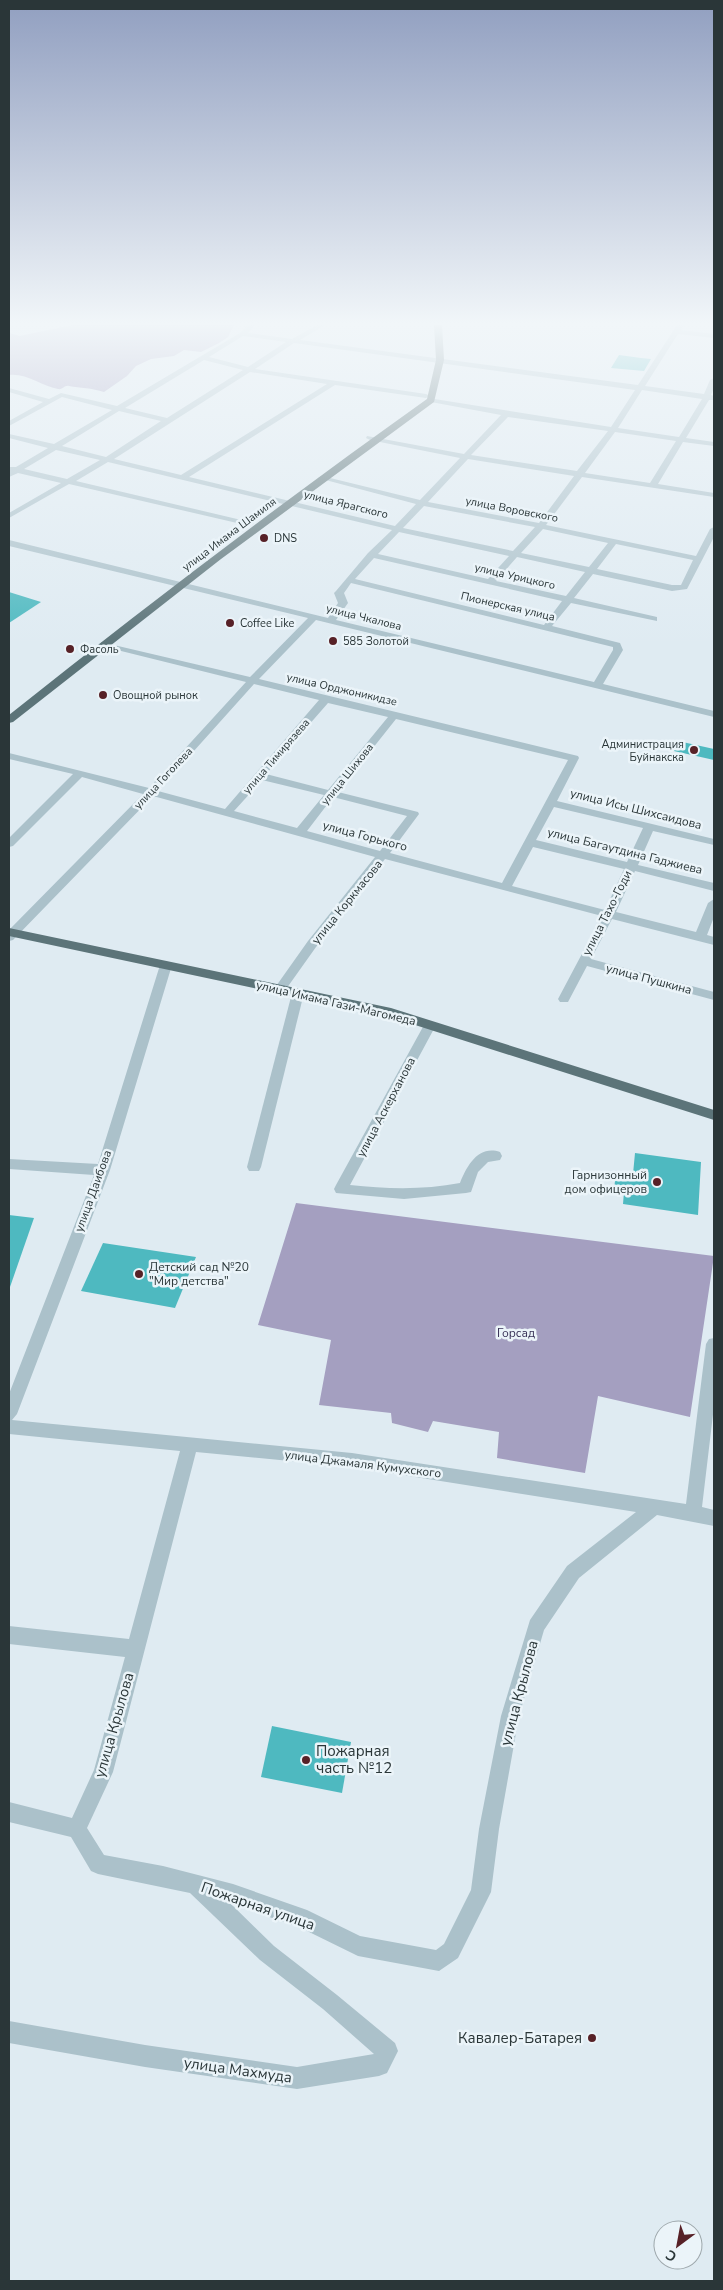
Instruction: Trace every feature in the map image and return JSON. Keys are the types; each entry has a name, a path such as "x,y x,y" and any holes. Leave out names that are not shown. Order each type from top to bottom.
{"main road":[{"name":"улица Имама Шамиля","path":"9,720 104,644 176,582 382,432"},
{"name":"улица Имама Шамиля","path":"9,710 250,523 322,478 373,438"},
{"path":"10,935 298,997 428,1028 714,1121"},
{"name":"улица Имама Гази-Магомеда","path":"165,969 280,989 298,997"},
{"name":"улица Имама Гази-Магомеда","path":"428,1028 714,1114"}],"street":[{"path":"11,471 81,432"},
{"path":"9,516 106,460 150,432"},
{"path":"183,477 255,432"},
{"path":"331,620 343,603 339,593 371,555 468,457 490,432"},
{"path":"490,582 541,526 611,432"},
{"path":"632,432 714,444"},
{"path":"653,485 685,432"},
{"name":"улица Ярагского","path":"9,436 398,529 679,588 684,587 698,559"},
{"path":"373,438 468,457 714,495"},
{"path":"11,471 250,523"},
{"name":"улица Воровского","path":"322,478 421,504 541,526 698,559"},
{"path":"698,559 714,529"},
{"path":"548,627 614,541"},
{"name":"улица Чкалова","path":"9,543 714,714"},
{"name":"улица Урицкого","path":"371,555 654,619"},
{"name":"Пионерская улица","path":"350,580 616,645 618,650 597,685"},
{"name":"улица Гоголева","path":"10,935 151,792 252,681 315,616"},
{"name":"улица Орджоникидзе","path":"104,644 574,758 552,802"},
{"name":"улица Тимирязева","path":"227,813 326,699"},
{"name":"улица Шихова","path":"299,833 394,714"},
{"name":"улица Горького","path":"9,756 80,773 505,888 714,941"},
{"path":"9,844 80,773"},
{"path":"260,776 332,794"},
{"name":"улица Коркмасова","path":"280,989 294,968 384,856 414,814 332,794"},
{"path":"505,888 528,842 552,802"},
{"name":"улица Исы Шихсаидова","path":"552,802 714,842"},
{"name":"улица Тахо-Годи","path":"564,1000 609,914 650,826"},
{"name":"улица Багаутдина Гаджиева","path":"528,842 714,887"},
{"path":"700,937 714,903"},
{"name":"улица Пушкина","path":"583,961 714,996"},
{"name":"улица Даибова","path":"9,1414 103,1170 165,969"},
{"path":"254,1167 298,997"},
{"name":"улица Аскерханова","path":"428,1028 341,1190 368,1193 448,1192 466,1188 472,1170 484,1157 495,1156"},
{"path":"9,1164 103,1170"},
{"path":"694,1513 714,1344"},
{"name":"улица Джамаля Кумухского","path":"9,1427 352,1460 694,1513 714,1518"},
{"name":"улица Крылова","path":"77,1829 103,1772 190,1444"},
{"name":"улица Крылова","path":"451,1951 481,1892 489,1829 510,1716 536,1626 573,1572 655,1507"},
{"path":"9,1635 136,1649"},
{"path":"9,1812 77,1829"},
{"name":"Пожарная улица","path":"77,1829 98,1864 195,1884 233,1894 307,1920 358,1946 439,1961 451,1951"},
{"name":"улица Махмуда","path":"9,2032 145,2056 297,2078 379,2065 387,2051 330,2002 267,1952 195,1884"}],"green space":[{"name":"Горсад","path":"296,1203 714,1256 690,1417 598,1396 585,1473 497,1458 499,1432 433,1421 428,1432 392,1423 391,1413 319,1405 331,1340 258,1325"}],"building":[{"path":"9,592 41,602 9,623"},
{"name":"Администрация Буйнакска","path":"678,741 714,749 714,760 674,751"},
{"name":"Гарнизонный дом офицеров","path":"635,1153 701,1162 698,1215 623,1204 624,1192 614,1190 616,1172 633,1174"},
{"path":"9,1215 34,1218 10,1287 9,1287"},
{"name":"Детский сад №20 \"Мир детства\"","path":"103,1243 196,1257 175,1308 81,1291"},
{"name":"Пожарная часть №12","path":"272,1726 351,1742 342,1793 261,1777"}],"place":[{"name":"DNS","path":"264,538"},
{"name":"Coffee Like","path":"230,623"},
{"name":"585 Золотой","path":"333,641"},
{"name":"Фасоль","path":"70,649"},
{"name":"Овощной рынок","path":"103,695"},
{"name":"Администрация Буйнакска","path":"694,750"},
{"name":"Гарнизонный дом офицеров","path":"657,1182"},
{"name":"Детский сад №20 \"Мир детства\"","path":"139,1274"},
{"name":"Пожарная часть №12","path":"306,1760"},
{"name":"Кавалер-Батарея","path":"592,2038"}]}
